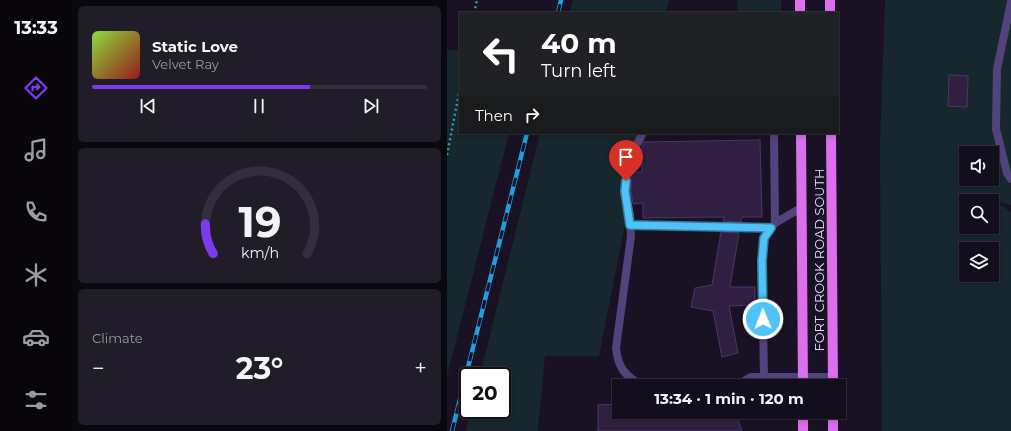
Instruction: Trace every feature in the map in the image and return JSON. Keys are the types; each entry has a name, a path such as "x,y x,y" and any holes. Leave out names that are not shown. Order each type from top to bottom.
{"main road":[{"path":"800,0 800,12"},
{"path":"830,0 830,12"},
{"name":"FORT CROOK ROAD SOUTH","path":"801,134 803,379"},
{"name":"FORT CROOK ROAD SOUTH","path":"831,134 833,379"},
{"path":"803,419 803,431"},
{"path":"833,419 833,431"}],"street":[{"path":"1011,2 997,69 997,129 1007,173 1011,179"},
{"path":"631,379 623,371 618,360 616,348 631,236 625,191 626,172 630,157 642,134"},
{"path":"773,225 774,134"},
{"path":"764,377 762,261 764,238 773,225 801,208"},
{"path":"630,225 773,225"},
{"path":"748,379 751,377 764,377 784,379"}],"path":[{"path":"475,12 477,0"},
{"path":"447,155 459,93"}],"green space":[{"path":"573,0 669,0 666,12 570,12"},
{"path":"737,0 781,0 781,12 738,12"},
{"path":"885,0 1011,0 1011,205 999,202 999,194 959,194 959,234 999,234 999,204 1011,212 1011,431 882,431 880,146"},
{"path":"447,50 459,50 459,134 509,134 447,376"},
{"path":"540,134 643,134 599,356 545,356 538,431 466,431 469,419 511,419 511,367 482,367"}],"building":[{"path":"949,75 968,76 967,107 948,106"},
{"path":"760,140 762,217 742,217 741,222 723,221 724,217 643,218 643,203 633,204 631,172 642,172 642,147 644,142"},
{"path":"721,232 739,233 730,287 755,287 755,305 729,306 738,353 722,357 713,311 691,307 695,288 712,285"},
{"path":"612,404 612,419 738,419 742,431 598,431 598,405"}],"railway":[{"path":"558,12 561,0"},
{"path":"452,431 527,134"}],"route":[{"path":"626,181 625,191 630,216 630,225 771,228 764,238 762,261 763,319"}]}
